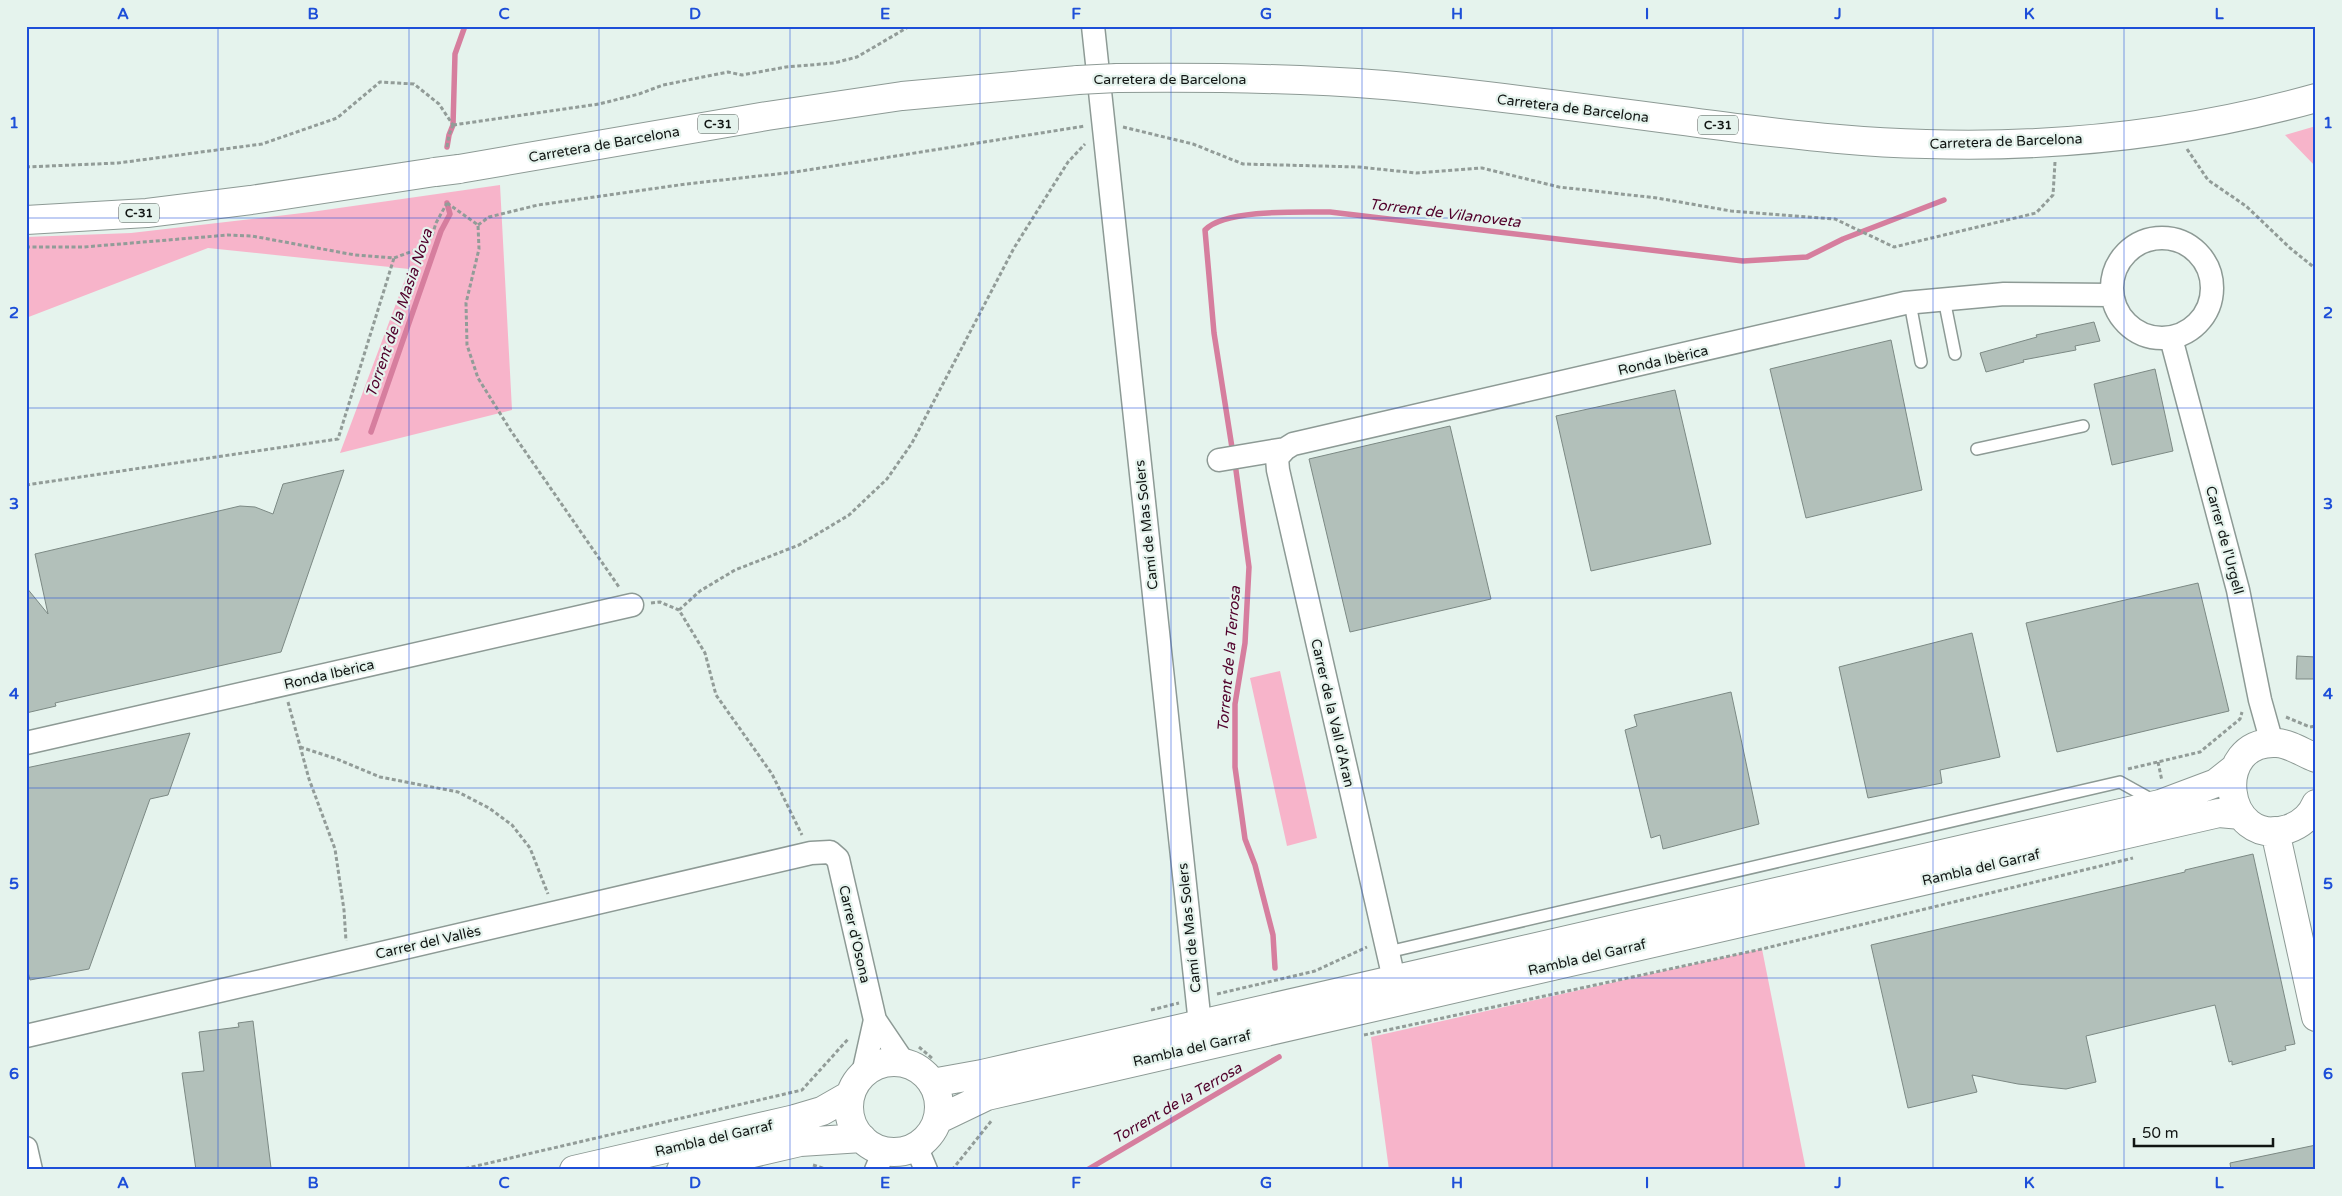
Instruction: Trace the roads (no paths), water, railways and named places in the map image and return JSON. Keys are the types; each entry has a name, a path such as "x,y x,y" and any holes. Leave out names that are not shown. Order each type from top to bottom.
{"main road":[{"name":"Carretera de Barcelona","path":"26,220 147,212 251,200 447,163 902,96 1078,80 1207,77 1384,85 1808,136 1924,144 2044,142 2113,136 2270,110 2316,98"},
{"name":"Rambla del Garraf","path":"681,1170 800,1142 874,1153 898,1152 921,1158 937,1120 987,1096 1277,1017 1394,979 2160,804 2216,782 2235,768 2242,758 2254,748 2272,743"},
{"path":"2272,743 2289,745 2311,760"},
{"path":"2235,768 2231,789 2233,800 2241,815"},
{"path":"2316,804 2308,817 2301,823 2284,830 2275,831 2316,1017"},
{"name":"Rambla del Garraf","path":"933,1072 982,1074 1198,1012 1277,1017 2219,813 2241,815 2259,828 2275,831"},
{"name":"Rambla del Garraf","path":"574,1170 795,1119 822,1111 882,1064 909,1052"},
{"path":"909,1052 918,1069 933,1072 938,1100 937,1120"},
{"path":"857,1085 850,1118 874,1153"}],"street":[{"name":"Camí de Mas Solers","path":"1093,26 1198,1012"},
{"path":"2159,237 2176,239 2191,246 2203,258 2210,274 2213,290 2209,307 2200,321 2187,332 2171,338 2155,338 2139,334 2121,318 2116,311 2111,295 2111,278 2117,262 2128,249 2143,241 2159,237"},
{"name":"Ronda Ibèrica","path":"1219,460 1285,449 1302,442 1910,303 2004,294 2111,295"},
{"name":"Carrer de l'Urgell","path":"2171,338 2238,590 2260,700 2272,743"},
{"name":"Carrer de la Vall d'Aran","path":"1285,449 1277,458 1278,470 1394,979"},
{"name":"Ronda Ibèrica","path":"26,744 632,605"},
{"name":"Carrer del Vallès","path":"26,1036 820,852"},
{"name":"Carrer d'Osona","path":"820,852 838,859 875,1020 857,1085"},
{"name":"Carrer d'Osona","path":"875,1020 909,1052"},
{"path":"26,1148 31,1170"}],"lane":[{"path":"1944,299 1955,354"},
{"path":"1910,303 1921,362"},
{"path":"1976,449 2083,426"},
{"path":"1387,947 2120,782 2160,804"}],"waterway":[{"name":"Torrent de la Masia Nova","path":"447,147 453,125 455,54 465,26"},
{"name":"Torrent de Vilanoveta","path":"1233,454 1214,333 1205,230 1215,223 1229,218 1264,213 1330,212 1743,261 1807,257 1843,239 1944,200"},
{"name":"Torrent de la Masia Nova","path":"371,432 441,231 450,214 447,203"},
{"name":"Torrent de la Terrosa","path":"1235,463 1249,567 1245,643 1235,704 1235,767 1245,839 1255,865 1273,935 1275,968"},
{"name":"Torrent de la Terrosa","path":"1087,1170 1279,1057"}]}
